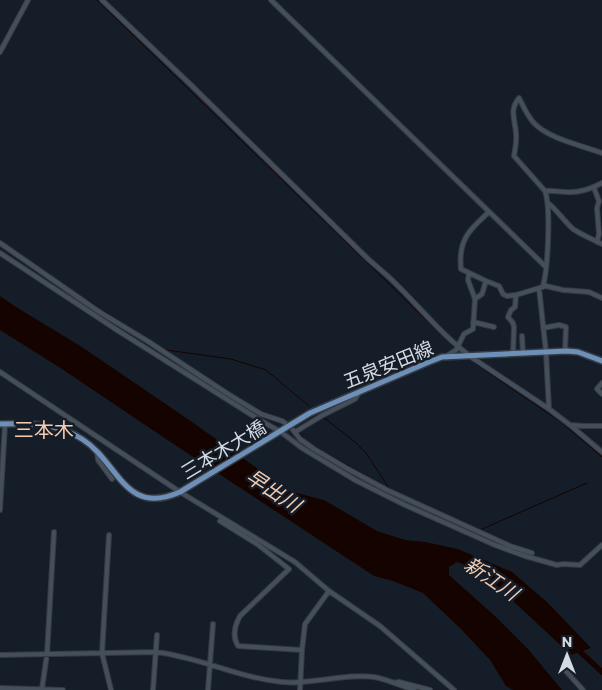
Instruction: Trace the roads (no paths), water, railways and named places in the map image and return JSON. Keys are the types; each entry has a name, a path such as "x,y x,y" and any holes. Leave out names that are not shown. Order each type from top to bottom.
{"main road":[{"name":"五泉安田線","path":"280,432 310,413 423,364 444,357 565,351 578,352 602,361"},
{"path":"3,424 41,425 60,428 85,440 97,451 131,491 144,498 170,496 181,491"},
{"name":"三本木大橋","path":"181,491 280,432"}],"street":[{"path":"0,52 28,0"},
{"path":"102,0 364,255 393,280 421,311 469,356 549,409 602,452"},
{"path":"271,0 546,267"},
{"path":"549,409 541,287 546,267 548,203 545,191 514,156 517,140 513,117 514,108 519,98 532,120 544,131 602,153"},
{"path":"545,191 552,190 568,193 594,188 602,183"},
{"path":"594,188 599,202 597,208 600,243"},
{"path":"548,203 572,228 600,243"},
{"path":"489,212 467,235 462,246 460,258 462,269 498,286 503,294 507,296 541,287 589,292 602,298"},
{"path":"0,243 98,310 228,394 261,414 282,421 285,424"},
{"path":"0,253 134,341 280,432 302,448 355,480 414,509 495,545 557,565 580,565 602,545"},
{"path":"444,357 456,350 464,334 472,330 475,300 468,280 468,273"},
{"path":"475,300 482,294 486,281"},
{"path":"513,354 513,323 508,317 511,310 515,307 516,295"},
{"path":"473,322 494,327"},
{"path":"544,328 566,327 565,351"},
{"path":"522,336 523,353"},
{"path":"0,372 181,491 295,562 329,591 380,626 454,690"},
{"path":"602,383 597,390 602,394"},
{"path":"360,392 355,399 294,431 300,439 314,449 388,490 510,546 532,553"},
{"path":"0,510 3,424"},
{"path":"570,425 602,426"},
{"path":"97,451 98,460 112,479"},
{"path":"220,521 257,544 289,570 240,616 236,623 234,640 238,646 302,650"},
{"path":"42,689 47,654 54,532"},
{"path":"109,535 102,653 111,690"},
{"path":"300,690 305,624 329,591"},
{"path":"208,690 213,624"},
{"path":"153,690 157,635"},
{"path":"0,655 156,652 172,654 246,675 281,682 300,683 351,677 374,677 414,690"},
{"path":"564,669 584,690"},
{"path":"394,684 399,682 430,690"},
{"path":"0,688 63,690"}],"water":[{"name":"早出川","path":"0,296 82,347 289,491 324,500 377,531 405,540 458,549 512,572 547,602 591,648 571,655 481,571 457,562 449,567 449,575 528,649 562,690 513,690 506,686 490,660 423,593 393,581 374,576 0,330"}],"waterway":[{"path":"97,0 455,348"},
{"path":"0,240 17,253"},
{"path":"56,280 99,308"},
{"path":"105,312 142,336"},
{"path":"158,346 169,353"},
{"path":"166,350 231,359 266,370 309,406"},
{"path":"473,362 561,422 602,457"},
{"path":"259,411 278,418"},
{"path":"323,417 366,453 389,488"},
{"path":"299,433 308,443"},
{"path":"311,445 389,488 454,519"},
{"path":"476,529 480,530 587,483"},
{"name":"新江川","path":"575,647 602,672"}],"district":[{"name":"三本木","path":"44,429"}]}
